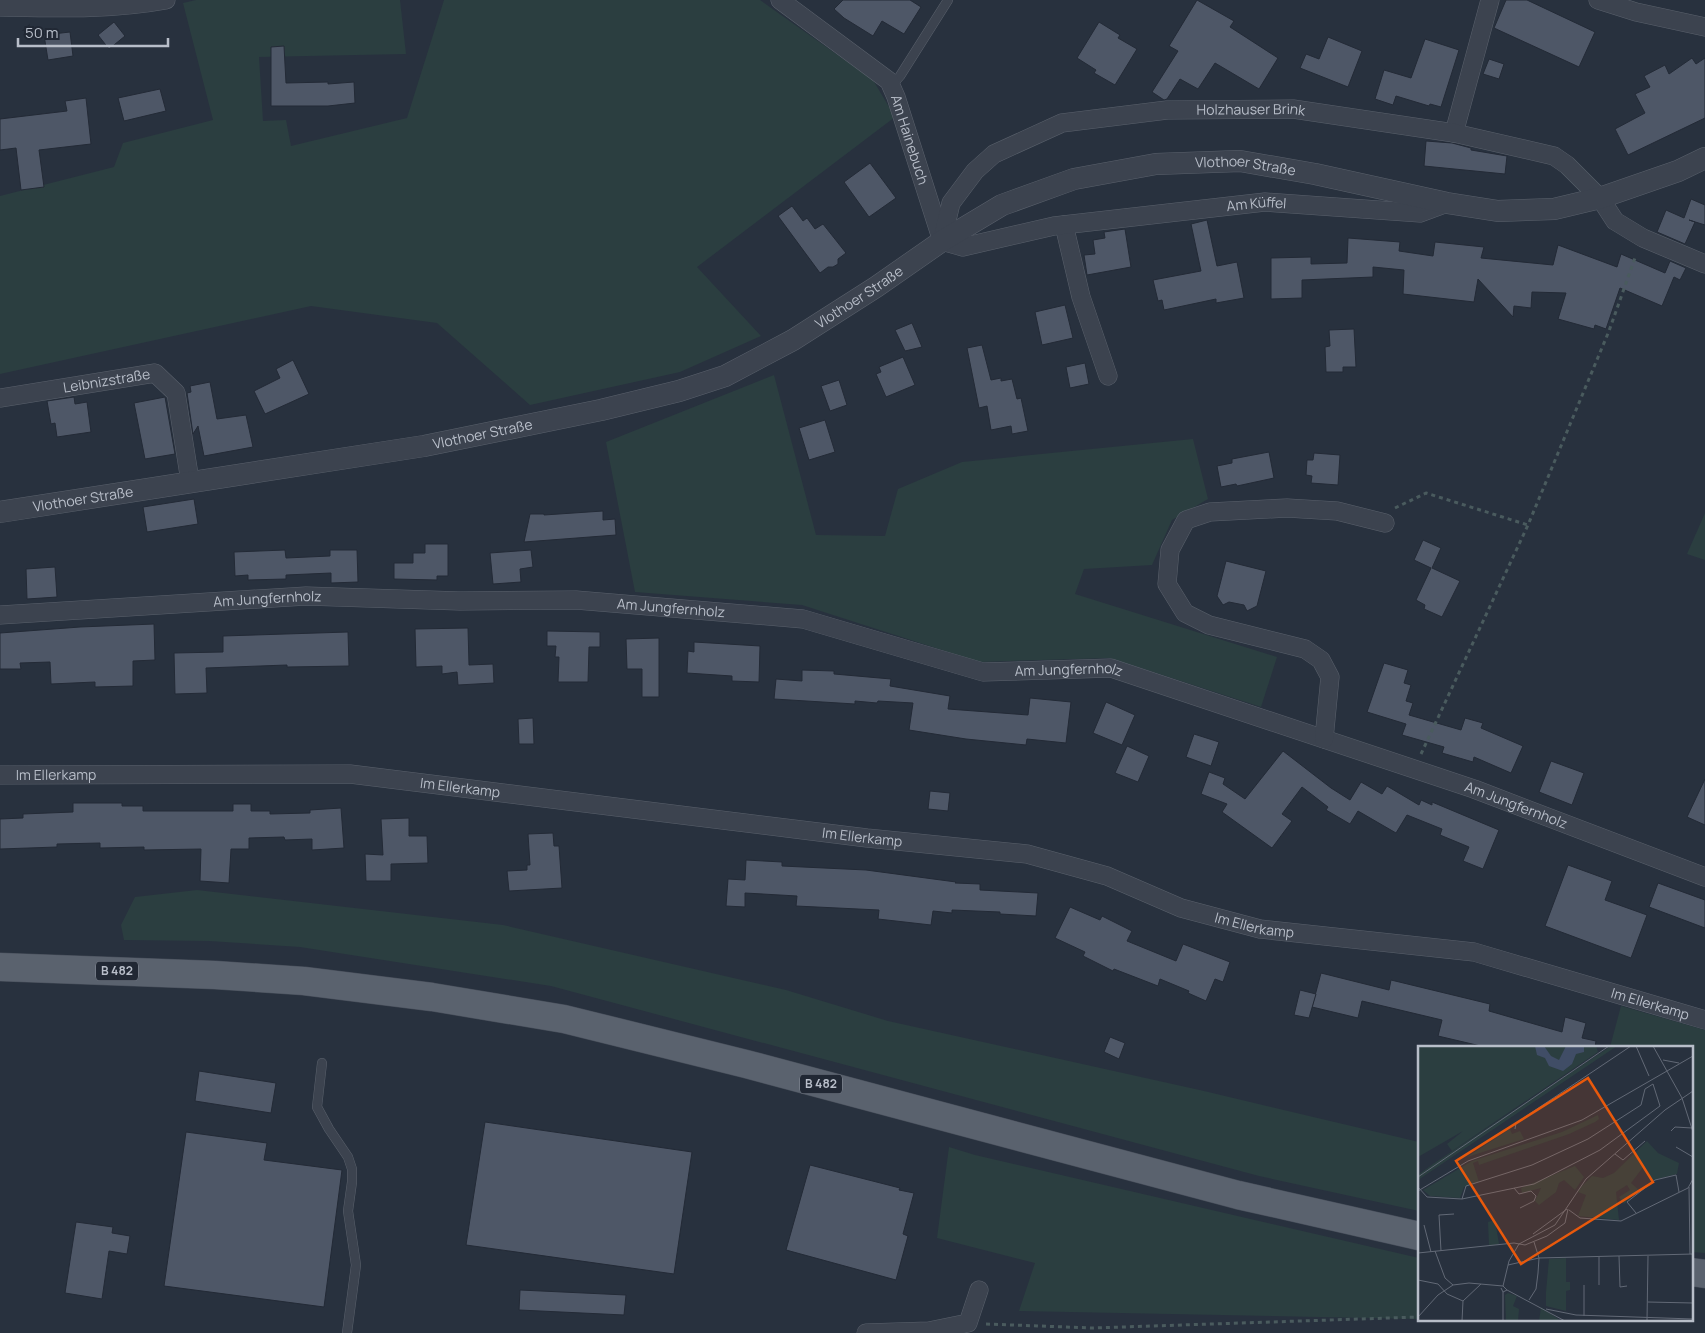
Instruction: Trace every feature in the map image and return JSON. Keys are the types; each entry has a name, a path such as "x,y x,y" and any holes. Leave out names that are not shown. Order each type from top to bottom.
{"main road":[{"name":"B 482","path":"0,967 215,975 304,981 432,996 564,1019 746,1064 1238,1195 1418,1236"},
{"path":"1692,1272 1705,1274"}],"street":[{"path":"0,7 57,8 145,4 166,0"},
{"name":"Am Hainebuch","path":"780,0 889,81 942,241"},
{"path":"1454,133 1490,0"},
{"path":"1598,0 1636,12 1705,27"},
{"name":"Holzhauser Brink","path":"942,241 951,203 975,171 994,154 1062,123 1167,110 1293,109 1454,133 1554,156 1567,164 1600,198 1615,221 1642,238 1705,264"},
{"name":"Vlothoer Straße","path":"0,512 424,446 601,410 679,391 725,376 793,340 876,287 942,241 1002,205 1074,179 1156,164 1240,161 1315,174 1447,203 1498,211 1554,209 1600,198 1678,171 1705,158"},
{"name":"Am Küffel","path":"942,241 963,247 1064,225 1265,202 1420,213 1447,203"},
{"path":"1064,225 1081,297 1108,376"},
{"name":"Leibnizstraße","path":"0,398 155,373 176,393 190,482"},
{"path":"1324,739 1330,677 1321,660 1305,649 1209,626 1184,613 1167,584 1170,550 1186,520 1210,512 1287,508 1312,509 1337,511 1385,523"},
{"name":"Am Jungfernholz","path":"0,615 306,596 460,601 576,600 803,619 982,672 1110,668 1474,788 1705,877"},
{"name":"Im Ellerkamp","path":"0,775 350,774 867,838 1027,854 1107,876 1181,908 1225,921 1260,929 1474,952 1705,1020"},
{"path":"866,1333 929,1331 968,1324 979,1290"}],"lane":[{"path":"891,86 900,76 948,0"},
{"path":"322,1063 317,1107 328,1130 348,1157 352,1169 348,1211 356,1265 347,1333"}],"path":[{"path":"1423,749 1528,526 1609,331 1642,238"},
{"path":"1385,523 1396,507 1426,493 1528,526"},
{"path":"968,1324 1093,1328 1418,1317"}],"shaded area":[{"path":"196,0 400,0 406,54 259,57 263,121 286,120 291,146 407,118 444,0 760,0 873,80 895,117 697,267 761,336 680,372 530,405 437,323 311,306 0,374 0,196 114,167 123,143 213,120 183,3"},
{"path":"774,375 816,535 885,536 898,489 962,462 1193,439 1208,499 1172,520 1152,565 1084,569 1075,594 1277,657 1261,707 1110,658 979,662 802,605 635,592 606,442"},
{"path":"1705,513 1705,560 1687,554"},
{"path":"197,890 503,925 786,990 888,1021 1204,1091 1418,1142 1418,1211 1259,1176 551,986 300,947 209,941 124,940 121,925 135,897"},
{"path":"1621,1006 1705,1030 1705,1253 1692,1252 1692,1046 1610,1046"},
{"path":"949,1147 975,1155 1418,1258 1418,1319 1019,1311 1035,1263 937,1238"}],"building":[{"path":"843,0 910,0 921,7 904,34 882,21 873,36 844,18 834,9"},
{"path":"1197,0 1234,21 1230,27 1278,58 1259,89 1215,63 1198,89 1180,79 1167,99 1164,100 1152,92 1178,51 1169,46"},
{"path":"1506,0 1527,0 1595,32 1579,67 1494,28"},
{"path":"114,22 125,36 109,49 98,35"},
{"path":"1099,22 1120,35 1118,38 1137,49 1115,85 1094,73 1096,70 1077,58"},
{"path":"70,32 73,56 48,60 44,35"},
{"path":"1328,37 1362,51 1348,87 1300,68 1306,54 1319,59"},
{"path":"1425,39 1459,50 1441,107 1430,104 1429,106 1396,96 1393,105 1375,99 1384,70 1411,78"},
{"path":"284,46 286,83 328,82 328,84 354,82 355,103 328,106 271,106 271,47"},
{"path":"1692,58 1696,64 1705,58 1705,118 1628,155 1615,129 1645,113 1635,94 1650,87 1644,76 1665,65 1669,74"},
{"path":"1489,59 1504,64 1499,79 1483,74"},
{"path":"160,89 166,111 124,121 118,98"},
{"path":"86,98 91,144 39,150 44,187 21,190 16,148 0,150 0,119 67,111 65,101"},
{"path":"1426,141 1452,143 1471,148 1471,150 1507,156 1505,174 1424,166"},
{"path":"870,163 896,198 869,217 844,182"},
{"path":"1691,199 1705,205 1705,225 1689,220 1695,222 1685,244 1657,232 1666,210 1684,218"},
{"path":"792,206 803,221 807,218 815,229 823,224 846,253 838,259 838,264 828,267 820,273 778,216"},
{"path":"1207,220 1217,266 1237,262 1244,298 1216,303 1216,299 1164,310 1162,300 1158,301 1153,280 1201,271 1191,224"},
{"path":"1125,229 1131,267 1087,275 1084,255 1095,254 1093,240 1105,238 1104,232"},
{"path":"1348,238 1400,242 1399,251 1433,256 1435,242 1484,247 1481,258 1553,265 1558,245 1617,267 1621,254 1665,273 1670,261 1686,268 1680,280 1674,277 1662,306 1620,288 1606,329 1595,325 1594,329 1558,319 1566,293 1532,292 1531,308 1514,306 1513,317 1478,279 1474,302 1403,294 1404,270 1373,267 1373,277 1302,280 1302,298 1271,299 1271,258 1311,257 1311,264 1347,263"},
{"path":"1065,305 1073,338 1042,345 1035,312"},
{"path":"912,323 922,347 905,351 895,330"},
{"path":"1354,329 1356,367 1343,367 1343,372 1326,372 1325,347 1330,346 1329,330"},
{"path":"982,345 991,380 1001,378 1001,381 1012,379 1017,399 1021,398 1028,431 1012,434 1011,426 991,430 987,406 979,408 967,348"},
{"path":"903,357 915,385 886,397 876,374 881,372 879,367"},
{"path":"293,360 309,394 265,414 254,391 280,378 276,369"},
{"path":"1085,363 1089,384 1070,388 1066,367"},
{"path":"839,380 847,405 830,411 821,386"},
{"path":"210,382 217,419 246,415 253,447 204,456 198,426 193,434 187,393 191,392 190,386"},
{"path":"74,397 75,404 87,402 91,432 57,437 55,423 51,424 47,401"},
{"path":"165,397 175,454 145,459 134,403"},
{"path":"825,420 835,452 809,460 799,428"},
{"path":"1269,452 1274,478 1237,486 1236,484 1221,487 1217,466 1232,463 1232,459"},
{"path":"1314,453 1340,455 1338,485 1311,483 1312,476 1306,475 1307,460 1313,460"},
{"path":"194,499 198,524 147,532 143,507"},
{"path":"603,511 603,520 615,519 616,535 524,542 530,514 544,515"},
{"path":"1423,540 1441,548 1432,568 1460,581 1442,617 1424,609 1425,605 1416,600 1431,568 1414,560"},
{"path":"425,544 448,544 448,576 437,576 437,580 394,579 394,563 413,563 413,553 425,553"},
{"path":"285,550 286,558 330,556 330,550 357,550 358,582 331,583 331,573 286,575 286,579 248,580 248,575 235,576 234,552"},
{"path":"531,550 533,567 520,569 521,582 493,584 490,553"},
{"path":"1226,561 1266,571 1257,606 1247,611 1244,605 1229,602 1223,605 1217,596"},
{"path":"55,567 57,597 27,599 26,569"},
{"path":"154,624 155,660 133,661 133,686 95,687 95,682 51,684 50,662 20,663 21,669 0,669 0,633"},
{"path":"468,628 469,665 493,664 494,683 458,685 457,672 442,674 442,666 416,667 415,629"},
{"path":"547,631 600,632 600,647 589,647 588,682 558,682 559,657 555,657 556,646 547,646"},
{"path":"348,632 349,666 287,667 287,665 206,668 207,693 175,694 174,653 223,652 223,636"},
{"path":"659,638 659,697 642,697 642,669 627,669 626,639"},
{"path":"694,642 760,646 759,682 732,681 732,676 687,673 688,651 694,652"},
{"path":"1384,663 1408,670 1404,683 1411,685 1406,701 1413,703 1409,715 1461,730 1465,718 1483,723 1481,728 1523,746 1511,773 1474,757 1473,762 1442,753 1444,747 1402,735 1406,724 1367,712"},
{"path":"802,670 834,671 834,674 891,679 890,686 950,696 948,709 1028,715 1030,698 1071,702 1066,743 1027,739 1026,745 966,739 909,730 913,703 855,701 855,704 774,699 776,679 802,681"},
{"path":"1106,702 1135,715 1122,745 1093,733"},
{"path":"533,718 534,744 519,744 518,719"},
{"path":"1194,734 1219,742 1211,766 1186,757"},
{"path":"1127,746 1149,756 1138,782 1115,773"},
{"path":"1283,751 1331,788 1350,800 1361,782 1382,794 1387,786 1419,805 1421,800 1432,805 1432,802 1499,830 1483,869 1463,861 1469,847 1440,835 1442,829 1407,815 1396,833 1358,811 1350,824 1326,810 1328,807 1302,787 1282,814 1292,821 1272,848 1222,812 1227,804 1201,794 1209,772 1225,778 1223,784 1245,799"},
{"path":"1551,761 1584,773 1572,805 1539,792"},
{"path":"1705,779 1705,825 1687,817"},
{"path":"930,791 950,793 948,811 928,809"},
{"path":"73,803 122,803 122,806 143,806 143,811 233,811 233,804 251,804 251,811 270,811 270,814 310,813 310,810 341,808 344,848 312,850 312,839 285,840 284,837 249,838 249,849 231,849 229,883 200,881 201,849 144,850 144,847 100,848 100,843 57,844 57,847 0,849 0,819 23,818 23,814 73,812"},
{"path":"409,818 409,836 427,836 428,863 391,864 391,881 366,881 365,854 383,855 381,819"},
{"path":"553,833 554,846 559,846 562,888 509,891 507,871 527,870 527,865 530,865 528,834"},
{"path":"746,860 782,862 782,866 866,870 955,883 980,884 980,890 1038,893 1036,916 1000,914 1000,912 952,910 952,913 933,911 931,925 878,919 879,910 796,906 797,896 745,893 745,907 726,906 728,879 745,880"},
{"path":"1568,865 1612,881 1605,900 1647,915 1631,958 1545,926"},
{"path":"1658,883 1705,900 1705,928 1649,907"},
{"path":"1070,907 1100,920 1102,916 1132,931 1127,941 1176,961 1183,944 1230,962 1223,982 1215,979 1206,1001 1188,993 1189,991 1160,979 1158,986 1114,969 1113,971 1083,956 1085,952 1055,938"},
{"path":"1321,973 1389,990 1391,980 1490,1004 1489,1011 1562,1032 1565,1017 1586,1023 1582,1038 1596,1041 1595,1046 1481,1046 1438,1036 1442,1020 1362,1001 1358,1018 1312,1007"},
{"path":"1300,990 1316,994 1309,1018 1294,1015"},
{"path":"1110,1037 1125,1043 1119,1059 1104,1052"},
{"path":"199,1071 276,1083 271,1113 195,1101"},
{"path":"485,1122 692,1152 674,1274 466,1245"},
{"path":"186,1132 267,1143 264,1160 342,1170 324,1307 164,1286"},
{"path":"810,1165 914,1193 903,1234 908,1236 896,1280 786,1250"},
{"path":"76,1222 113,1227 112,1233 130,1236 127,1254 109,1251 102,1299 65,1293"},
{"path":"520,1290 626,1295 624,1315 519,1310"}]}
